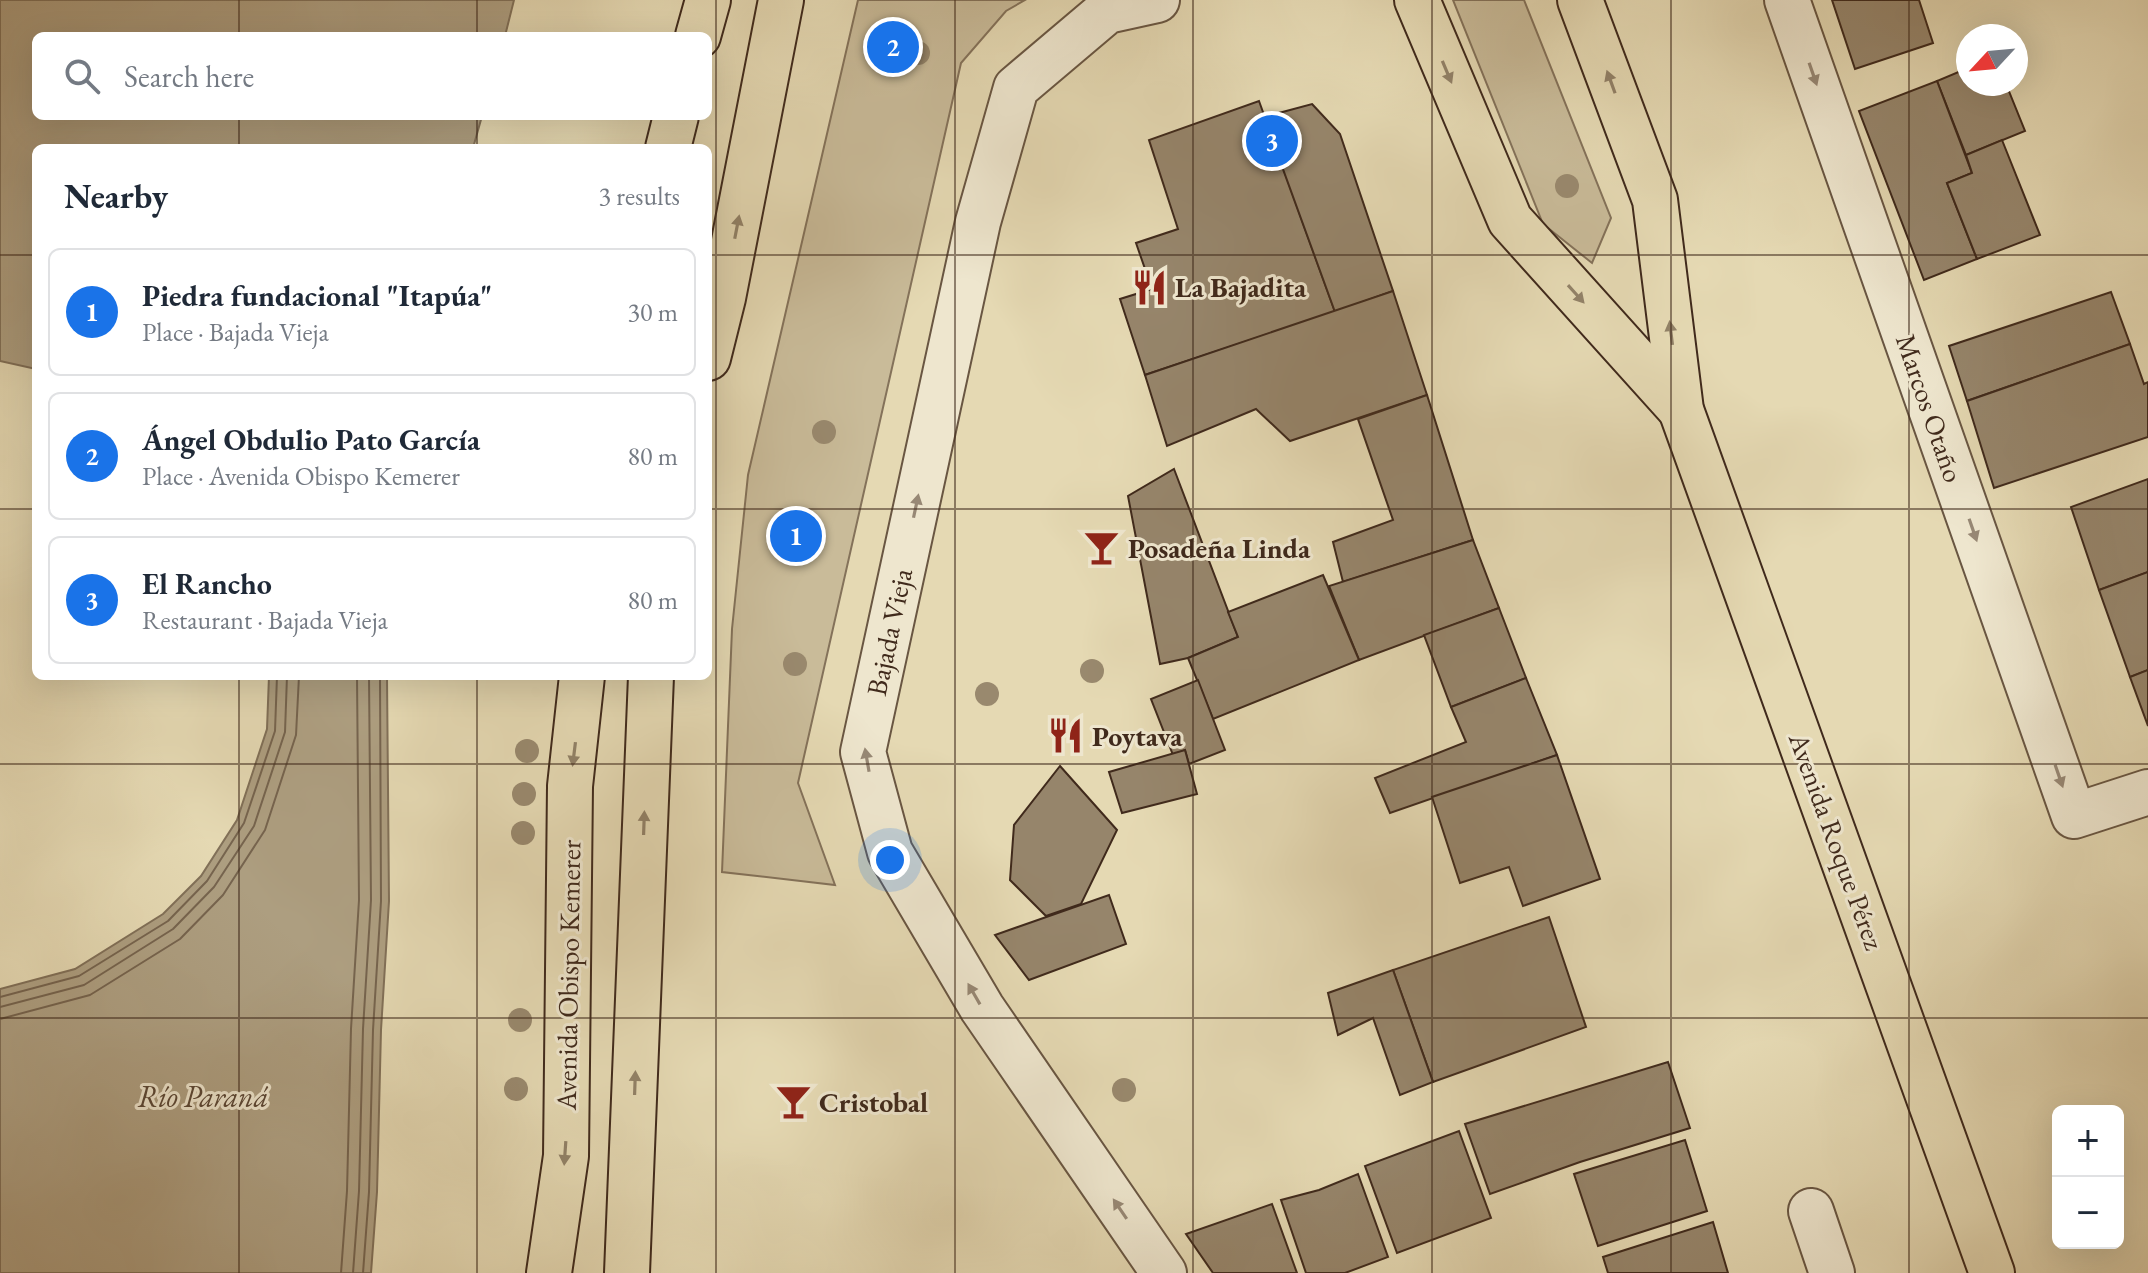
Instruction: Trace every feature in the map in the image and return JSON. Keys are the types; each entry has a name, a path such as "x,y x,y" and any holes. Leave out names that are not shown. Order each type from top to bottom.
{"main road":[{"path":"699,32 708,0"},
{"path":"712,341 781,0"},
{"name":"Avenida Roque Pérez","path":"1417,0 1510,220 1681,410"},
{"name":"Avenida Roque Pérez","path":"1580,0 1655,200 1681,410 1992,1273"},
{"path":"669,144 675,120"},
{"name":"Avenida Obispo Kemerer","path":"549,1273 566,1156 570,786 582,680"},
{"path":"627,1273 651,680"}],"street":[{"name":"Bajada Vieja","path":"1157,0 1107,11 1016,88 978,222 863,752 890,852 982,1008 1164,1273"},
{"name":"Marcos Otaño","path":"1787,0 2074,816 2148,792"},
{"path":"1811,1211 1832,1273"}],"shaded area":[{"path":"858,0 1025,0 1006,11 961,63 798,783 835,885 722,872 732,629 748,475"},
{"path":"1453,0 1524,0 1611,218 1592,263 1543,224"}],"water":[{"path":"0,0 514,0 506,32 32,32 32,120 481,120 474,144 32,144 32,368 0,361"},
{"name":"Río Paraná","path":"269,680 387,680 389,901 371,1273 0,1273 0,989 75,969 163,914 201,876 237,820 267,729"}],"building":[{"path":"1832,0 1919,0 1933,43 1855,69"},
{"path":"1956,73 1956,96 2011,96 2025,131 1966,155 1937,81"},
{"path":"1937,81 1972,173 1947,183 1977,259 1924,280 1859,111"},
{"path":"1259,101 1335,312 1145,375 1120,299 1152,289 1136,243 1178,229 1149,140"},
{"path":"1312,104 1340,134 1393,291 1335,312 1264,117"},
{"path":"2002,140 2040,235 1977,259 1947,183 1972,173 1966,155"},
{"path":"1393,291 1427,395 1290,441 1256,409 1167,446 1145,375"},
{"path":"2111,292 2130,344 1967,401 1949,346"},
{"path":"2130,344 2144,384 2148,382 2148,437 1994,488 1967,401"},
{"path":"1427,395 1473,540 1343,582 1333,542 1393,520 1358,419"},
{"path":"1174,469 1238,637 1188,658 1160,664 1128,496"},
{"path":"2148,479 2148,572 2099,590 2071,507"},
{"path":"1473,540 1499,608 1359,660 1329,586"},
{"path":"2148,572 2148,670 2130,677 2099,590"},
{"path":"1323,575 1359,660 1213,719 1188,658 1238,637 1228,612"},
{"path":"1499,608 1526,678 1451,707 1424,635"},
{"path":"2148,670 2148,726 2130,677"},
{"path":"1526,678 1557,755 1390,813 1375,778 1466,742 1451,707"},
{"path":"1198,680 1225,750 1189,764 1185,750 1173,755 1151,699"},
{"path":"1185,750 1197,794 1122,813 1109,772"},
{"path":"1557,755 1600,879 1523,906 1509,867 1460,883 1432,797"},
{"path":"1060,766 1117,830 1081,904 1046,916 1010,880 1014,825"},
{"path":"1109,895 1126,944 1029,980 995,935"},
{"path":"1549,917 1586,1027 1433,1082 1393,970"},
{"path":"1393,970 1433,1082 1400,1095 1373,1018 1338,1035 1328,993"},
{"path":"1668,1062 1690,1128 1490,1194 1465,1124"},
{"path":"1459,1131 1491,1218 1397,1253 1365,1166"},
{"path":"1685,1140 1707,1211 1598,1246 1574,1174"},
{"path":"1358,1174 1388,1257 1345,1273 1306,1273 1281,1200 1319,1190"},
{"path":"1272,1204 1297,1273 1213,1273 1186,1234"},
{"path":"1713,1222 1728,1273 1608,1273 1603,1257"}],"place":[{"name":"Ángel Obdulio Pato García","path":"893,47"},
{"name":"El Rancho","path":"1272,141"},
{"name":"La Bajadita","path":"1149,287"},
{"name":"Piedra fundacional \"Itapúa\"","path":"796,536"},
{"name":"Posadeña Linda","path":"1102,548"},
{"name":"Poytava","path":"1066,736"},
{"name":"Cristobal","path":"793,1102"}]}
